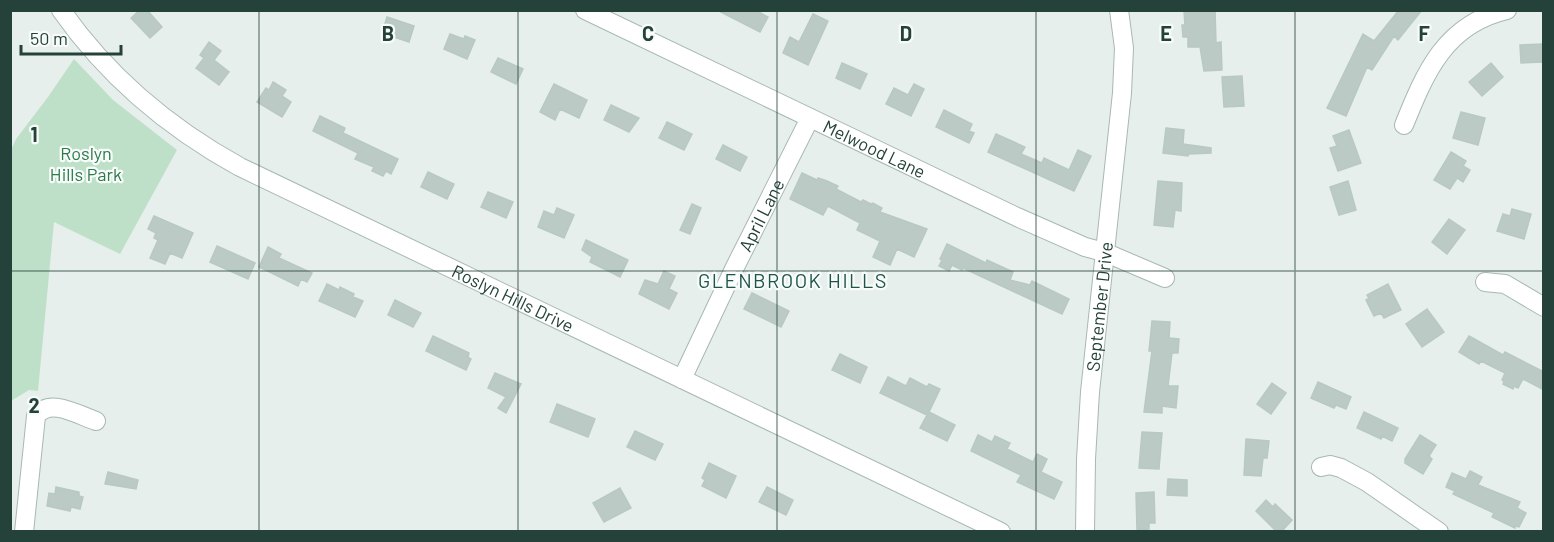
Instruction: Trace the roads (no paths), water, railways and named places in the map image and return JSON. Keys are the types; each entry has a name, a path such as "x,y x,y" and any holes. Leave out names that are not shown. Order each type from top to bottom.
{"street":[{"name":"Roslyn Hills Drive","path":"61,10 82,37 135,93 178,130 208,150 408,250 1001,531"},
{"name":"Melwood Lane","path":"585,10 1017,218 1166,278"},
{"name":"September Drive","path":"1085,531 1086,459 1104,252 1123,80 1124,48 1119,10"},
{"path":"1404,125 1426,74 1447,45 1465,30 1485,18 1507,10"},
{"name":"April Lane","path":"682,379 810,118"},
{"path":"1485,282 1505,284 1544,307"},
{"path":"24,531 36,416 46,408 56,407 96,421"},
{"path":"1321,466 1330,465 1341,468 1367,482 1439,531"}],"district":[{"name":"GLENBROOK HILLS","path":"793,280"}],"park label":[{"name":"Roslyn Hills Park","path":"86,163"}]}
